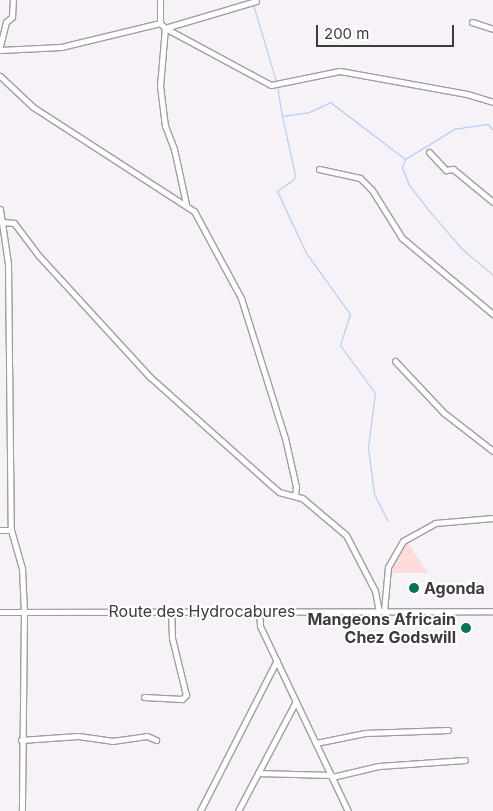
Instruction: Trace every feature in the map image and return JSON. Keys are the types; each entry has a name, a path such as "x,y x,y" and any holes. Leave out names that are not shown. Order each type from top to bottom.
{"street":[{"path":"0,46 6,22 12,17 13,0"},
{"path":"160,0 160,23 165,28 275,85 340,71 467,94 493,102"},
{"path":"165,28 253,2"},
{"path":"472,22 493,30"},
{"path":"0,50 61,47 160,23"},
{"path":"165,28 160,86 165,126 174,149 186,204 211,239 241,298 285,438 296,486 295,495"},
{"path":"0,76 33,107 87,144 186,204"},
{"path":"429,152 446,170 453,169 493,202"},
{"path":"319,169 360,178 372,190 402,238 493,314"},
{"path":"0,209 8,264 11,530 22,568 24,612 21,740 22,811"},
{"path":"3,222 14,223 39,256 150,377 279,492 295,495 346,535 352,543 375,592 381,611"},
{"path":"395,361 444,413 493,451"},
{"path":"381,611 388,567 403,541 435,522 493,518"},
{"path":"0,530 11,530"},
{"path":"144,697 182,699 186,695 172,638 170,611"},
{"path":"259,611 260,626 348,811"},
{"name":"Route des Hydrocabures","path":"0,612 493,611"},
{"path":"200,811 277,660"},
{"path":"238,811 296,701"},
{"path":"316,743 365,733 448,730"},
{"path":"21,740 78,736 112,741 147,736 156,740"},
{"path":"258,772 332,776 379,766 465,760"}],"shaded area":[{"path":"404,543 408,543 428,573 390,573 395,555"}],"waterway":[{"path":"253,4 276,81"},
{"path":"277,85 282,116 309,112 330,102 405,159"},
{"path":"282,116 295,175 294,179 277,191 306,253 350,314 340,345 375,393 368,447 374,494 388,521"},
{"path":"493,130 488,124 454,129 405,159 402,167 409,185 431,213 462,249 493,275"}],"place":[{"name":"Agonda","path":"414,588"},
{"name":"Mangeons Africain Chez Godswill","path":"466,628"}]}
